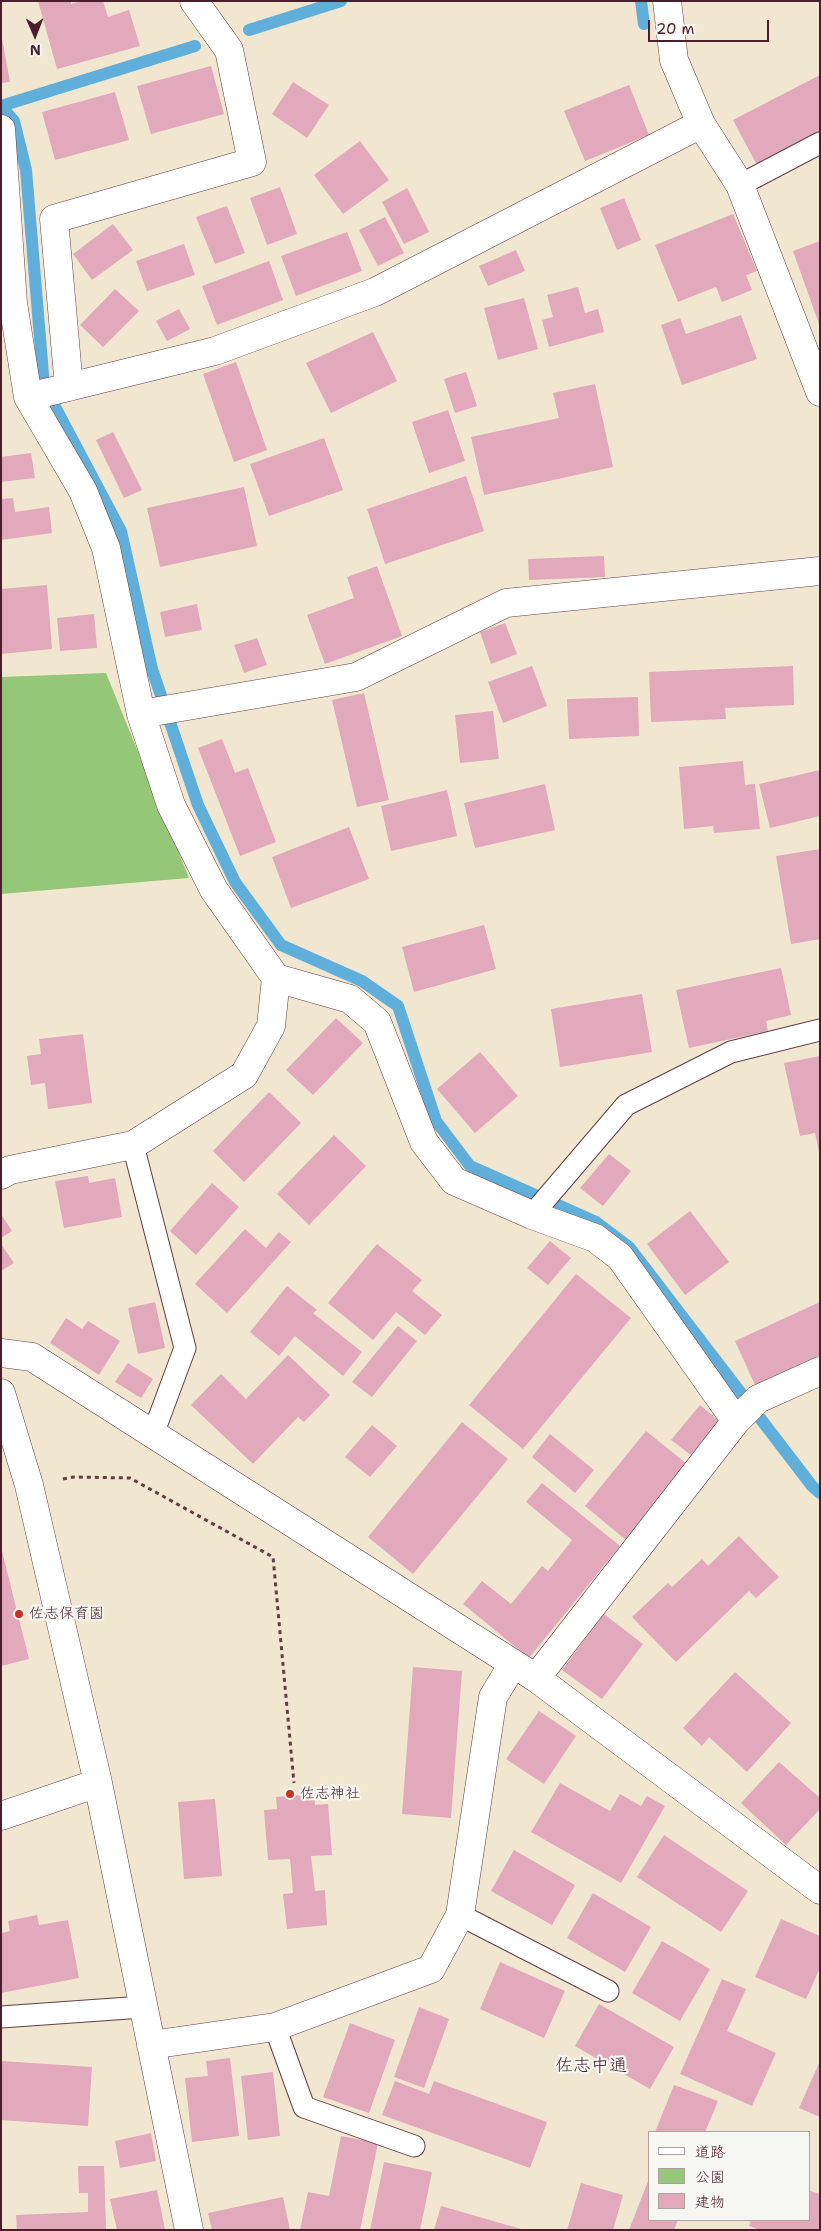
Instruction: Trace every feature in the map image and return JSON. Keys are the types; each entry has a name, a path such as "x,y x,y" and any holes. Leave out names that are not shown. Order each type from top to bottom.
{"street":[{"path":"68,387 54,219 252,162 229,50 194,1"},
{"path":"667,1 674,60 701,124 740,185 820,392"},
{"path":"28,397 215,351 375,292 701,124"},
{"path":"1,129 13,303 28,397 83,491 106,548 140,714 171,805 214,890 276,978 350,999 378,1022 424,1142 454,1181 532,1215 595,1238 620,1257 736,1421"},
{"path":"140,714 356,677 506,603 820,571"},
{"path":"1,1175 10,1170 134,1145 244,1075 271,1026 276,978"},
{"path":"1,1353 32,1357 536,1678 820,1890"},
{"path":"536,1678 736,1421 758,1399 820,1371"},
{"path":"1,1393 29,1485 98,1783 189,2230"},
{"path":"151,2045 275,2027 431,1969 460,1915 493,1697 513,1664"},
{"path":"1,1816 98,1783"}],"lane":[{"path":"740,185 820,143"},
{"path":"532,1215 626,1105 731,1052 820,1030"},
{"path":"134,1145 185,1348 152,1434"},
{"path":"460,1915 608,1990"},
{"path":"1,2018 144,2007"},
{"path":"275,2027 304,2107 414,2146"}],"path":[{"path":"29,1485 74,1477 130,1478 273,1556 294,1783"}],"green space":[{"path":"106,673 189,878 1,894 1,677"}],"building":[{"path":"38,1 71,1 71,4 81,1 103,1 108,17 129,10 140,46 57,69"},
{"path":"1,33 10,82 1,83"},
{"path":"211,66 224,114 151,134 137,86"},
{"path":"820,75 820,135 758,167 733,120"},
{"path":"293,82 329,105 307,138 272,114"},
{"path":"629,85 649,135 585,161 564,111"},
{"path":"115,92 129,140 55,160 42,112"},
{"path":"360,141 389,180 343,214 314,175"},
{"path":"280,187 297,234 267,245 250,198"},
{"path":"407,188 429,232 404,244 382,202"},
{"path":"624,198 641,240 617,250 600,208"},
{"path":"227,206 245,253 215,264 196,217"},
{"path":"733,214 757,271 746,275 752,290 722,302 716,287 678,302 655,245"},
{"path":"385,217 404,253 378,266 359,230"},
{"path":"113,224 133,250 92,280 73,254"},
{"path":"347,232 362,271 296,296 281,256"},
{"path":"820,241 820,324 819,324 793,251"},
{"path":"184,244 195,275 147,291 136,261"},
{"path":"516,250 525,271 488,286 479,266"},
{"path":"269,261 283,300 217,325 202,286"},
{"path":"578,287 585,313 598,309 604,332 549,347 542,320 553,317 547,295"},
{"path":"115,289 139,311 103,347 80,325"},
{"path":"524,298 538,349 498,360 484,308"},
{"path":"179,309 190,329 167,341 156,321"},
{"path":"741,315 757,359 682,385 661,325 680,318 686,334"},
{"path":"373,332 397,381 331,413 306,363"},
{"path":"236,362 267,450 234,462 203,374"},
{"path":"466,372 477,406 455,413 444,379"},
{"path":"595,384 613,467 484,495 471,437 559,418 553,393"},
{"path":"448,410 465,461 429,473 412,422"},
{"path":"113,432 142,490 124,498 96,440"},
{"path":"324,438 343,490 269,516 250,464"},
{"path":"31,453 35,478 1,482 1,457"},
{"path":"466,476 484,531 385,564 367,509"},
{"path":"244,487 257,546 160,567 147,508"},
{"path":"13,498 15,512 49,507 52,533 1,540 1,499"},
{"path":"604,556 605,577 529,580 528,559"},
{"path":"377,566 402,636 325,664 307,615 354,598 347,577"},
{"path":"47,585 52,649 1,654 1,589"},
{"path":"197,604 202,630 165,637 160,612"},
{"path":"94,614 97,648 60,651 57,618"},
{"path":"505,623 517,654 491,664 480,632"},
{"path":"257,638 267,665 244,673 234,645"},
{"path":"532,666 547,706 503,723 488,682"},
{"path":"793,666 794,705 725,708 726,719 651,722 649,672"},
{"path":"364,693 389,800 357,807 332,700"},
{"path":"638,697 639,736 569,739 567,699"},
{"path":"493,711 499,759 460,763 455,715"},
{"path":"222,739 235,773 248,768 276,842 240,856 198,748"},
{"path":"743,761 745,785 755,784 760,829 714,833 713,826 684,829 679,767"},
{"path":"820,770 820,816 770,828 759,784"},
{"path":"545,784 555,830 475,848 464,803"},
{"path":"447,790 457,836 391,851 381,806"},
{"path":"349,827 369,879 291,908 272,857"},
{"path":"820,849 820,939 791,944 776,856"},
{"path":"484,925 496,969 414,992 402,947"},
{"path":"781,968 791,1015 766,1021 768,1031 689,1048 676,990"},
{"path":"642,994 652,1052 560,1067 551,1009"},
{"path":"336,1018 363,1043 313,1095 286,1070"},
{"path":"83,1034 92,1103 48,1109 45,1083 31,1085 27,1056 41,1054 39,1039"},
{"path":"480,1052 518,1096 475,1133 437,1089"},
{"path":"820,1056 819,1152 815,1133 800,1136 784,1063"},
{"path":"269,1092 301,1123 244,1182 213,1151"},
{"path":"334,1135 366,1166 309,1225 277,1194"},
{"path":"609,1154 631,1171 603,1206 580,1188"},
{"path":"88,1176 89,1183 115,1178 122,1217 64,1228 55,1181"},
{"path":"212,1183 239,1207 196,1255 170,1231"},
{"path":"690,1211 729,1262 685,1295 647,1244"},
{"path":"1,1214 12,1231 1,1238"},
{"path":"245,1229 266,1248 279,1232 291,1242 227,1313 195,1284"},
{"path":"550,1241 571,1258 548,1285 527,1268"},
{"path":"1,1244 14,1263 1,1271"},
{"path":"377,1244 422,1280 412,1291 442,1315 425,1335 396,1312 373,1340 328,1303"},
{"path":"576,1274 631,1318 523,1449 469,1405"},
{"path":"287,1286 317,1310 313,1313 362,1352 343,1376 295,1336 279,1356 250,1332"},
{"path":"155,1302 165,1348 138,1354 128,1308"},
{"path":"820,1302 820,1355 755,1385 735,1341"},
{"path":"66,1318 82,1329 88,1321 120,1341 99,1375 50,1343"},
{"path":"398,1326 417,1341 372,1397 352,1382"},
{"path":"288,1355 330,1395 304,1422 298,1417 253,1464 191,1405 221,1374 246,1399"},
{"path":"128,1363 153,1379 141,1398 115,1382"},
{"path":"700,1405 719,1421 691,1455 671,1440"},
{"path":"462,1422 508,1459 413,1574 368,1537"},
{"path":"372,1425 397,1446 370,1477 345,1457"},
{"path":"646,1431 687,1464 626,1540 585,1506"},
{"path":"550,1434 594,1470 575,1493 532,1457"},
{"path":"542,1483 620,1546 529,1658 463,1604 482,1581 511,1604 542,1566 548,1571 572,1540 526,1502"},
{"path":"739,1536 779,1577 756,1598 749,1591 676,1662 632,1617 668,1583 672,1587 702,1559 708,1566"},
{"path":"1,1547 29,1659 1,1666"},
{"path":"604,1614 643,1644 602,1699 562,1670"},
{"path":"413,1667 462,1671 451,1818 402,1814"},
{"path":"735,1672 791,1723 747,1772 709,1737 702,1746 683,1728"},
{"path":"539,1711 576,1736 544,1784 506,1759"},
{"path":"779,1762 820,1798 820,1809 786,1845 741,1803"},
{"path":"560,1783 610,1811 620,1794 641,1806 647,1796 665,1806 621,1883 531,1832"},
{"path":"314,1794 315,1805 328,1804 332,1855 311,1856 315,1891 325,1890 327,1925 287,1929 283,1894 293,1893 290,1859 268,1860 264,1810 277,1809 276,1797"},
{"path":"215,1799 222,1876 184,1879 178,1802"},
{"path":"664,1835 748,1891 721,1932 637,1877"},
{"path":"514,1850 575,1885 552,1925 491,1891"},
{"path":"593,1893 651,1927 625,1972 567,1938"},
{"path":"37,1915 39,1925 68,1920 79,1978 1,1993 1,1933 10,1931 8,1921"},
{"path":"781,1919 820,1936 820,1968 806,1999 755,1977"},
{"path":"662,1941 710,1969 680,2021 632,1993"},
{"path":"500,1962 565,1991 544,2038 480,2009"},
{"path":"722,1979 746,1989 727,2031 776,2053 752,2106 680,2074"},
{"path":"599,2004 674,2047 650,2089 575,2046"},
{"path":"419,2007 449,2019 424,2088 394,2077"},
{"path":"350,2023 395,2040 369,2113 323,2097"},
{"path":"230,2058 239,2136 192,2142 185,2078 208,2076 206,2061"},
{"path":"1,2061 92,2067 88,2126 1,2120"},
{"path":"820,2061 820,2117 799,2108"},
{"path":"273,2072 280,2136 248,2140 241,2076"},
{"path":"395,2081 429,2094 434,2081 547,2122 530,2168 382,2115"},
{"path":"674,2085 718,2101 705,2131 655,2131"},
{"path":"151,2133 156,2161 120,2168 115,2141"},
{"path":"341,2136 378,2143 360,2230 300,2230 308,2192 329,2196"},
{"path":"384,2162 432,2172 420,2230 370,2230"},
{"path":"78,2166 104,2166 106,2230 17,2230 16,2215 88,2212 88,2193 79,2193"},
{"path":"648,2181 648,2221 678,2221 674,2230 629,2230"},
{"path":"581,2183 623,2195 613,2230 567,2230"},
{"path":"157,2190 165,2230 117,2230 110,2199"},
{"path":"811,2191 820,2194 820,2230 760,2230 749,2226 751,2221 811,2221"},
{"path":"283,2197 290,2230 212,2230 208,2213"},
{"path":"441,2206 521,2229 521,2230 434,2230"}],"waterway":[{"path":"249,30 341,1"},
{"path":"641,1 644,24"},
{"path":"195,46 1,106 14,121 26,170 44,386 121,531 152,669 198,805 235,882 281,945 362,981 398,1006 436,1121 470,1166 596,1222 629,1247 812,1486 820,1493"}],"place":[{"name":"佐志保育園","path":"19,1614"},
{"name":"佐志神社","path":"290,1794"}],"district":[{"name":"佐志中通","path":"591,2066"}]}
